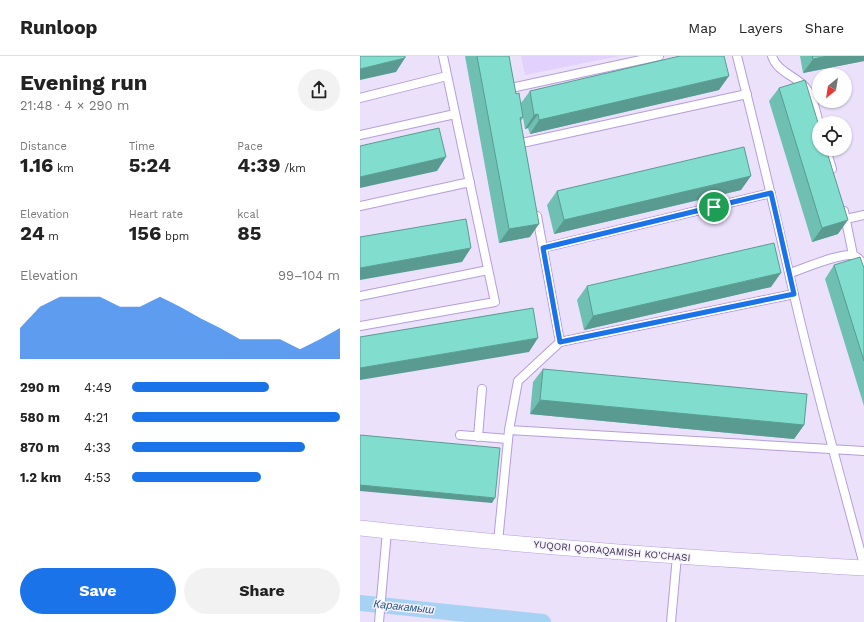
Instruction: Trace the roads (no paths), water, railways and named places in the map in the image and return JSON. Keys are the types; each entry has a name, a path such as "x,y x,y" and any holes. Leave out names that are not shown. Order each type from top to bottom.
{"street":[{"name":"YUQORI QORAQAMISH KO'CHASI","path":"360,528 498,542 677,556 864,567"}],"lane":[{"path":"360,326 495,302 443,56"},
{"path":"511,88 659,56"},
{"path":"737,56 832,448 864,567"},
{"path":"772,56 774,63 799,81 807,89 816,116"},
{"path":"360,98 447,76"},
{"path":"522,144 747,94"},
{"path":"360,135 455,114"},
{"path":"828,156 834,177"},
{"path":"360,206 470,182"},
{"path":"543,248 771,193"},
{"path":"842,205 854,255"},
{"path":"535,211 560,342"},
{"path":"846,219 864,215"},
{"path":"790,273 839,257 854,255 860,259 864,265"},
{"path":"360,296 488,270"},
{"path":"498,542 509,430 518,381 560,342 794,294"},
{"path":"478,437 482,389"},
{"path":"509,430 864,451"},
{"path":"460,435 508,439"},
{"path":"379,622 387,531"},
{"path":"671,622 677,556"}],"waterway":[{"name":"Каракамыш","path":"360,603 543,622"}]}
